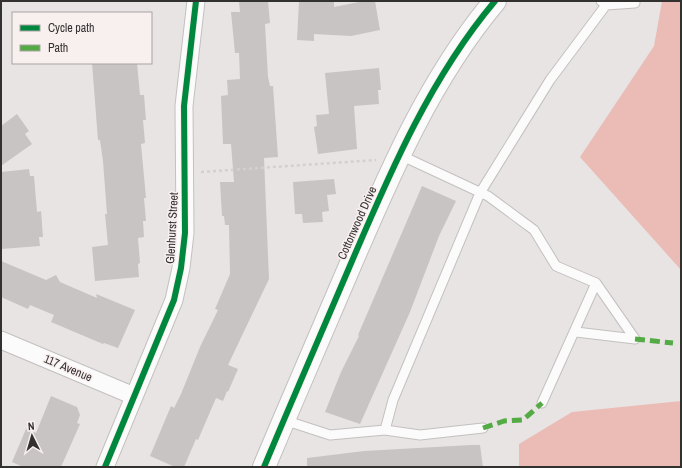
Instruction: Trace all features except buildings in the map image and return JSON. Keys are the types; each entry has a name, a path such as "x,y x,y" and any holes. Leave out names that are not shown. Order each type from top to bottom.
{"street":[{"name":"Glenhurst Street","path":"105,467 168,315 178,286 184,252 184,106 196,1"},
{"name":"Cottonwood Drive","path":"264,467 399,154 446,67 470,32 495,1"},
{"name":"117 Avenue","path":"1,340 134,396"}],"lane":[{"path":"385,430 393,400 480,193 550,80 604,3 634,3"},
{"path":"399,154 488,196 534,230 556,266 596,283 635,339 576,332"},
{"path":"542,403 576,332 596,283"},
{"path":"284,420 330,435 385,430 420,435 483,428"}],"path":[{"path":"185,173 377,160"}],"shaded area":[{"path":"662,1 681,1 681,270 580,157 654,46"},
{"path":"681,401 681,467 519,467 519,444 572,412"}],"marked path":[{"path":"635,339 673,343"},
{"path":"483,428 504,421 523,420 542,403"}],"cycle path":[{"path":"105,467 174,300 181,268 185,233 184,106 196,1"},
{"path":"264,467 367,227 414,125 451,61 472,30 495,1"}]}
